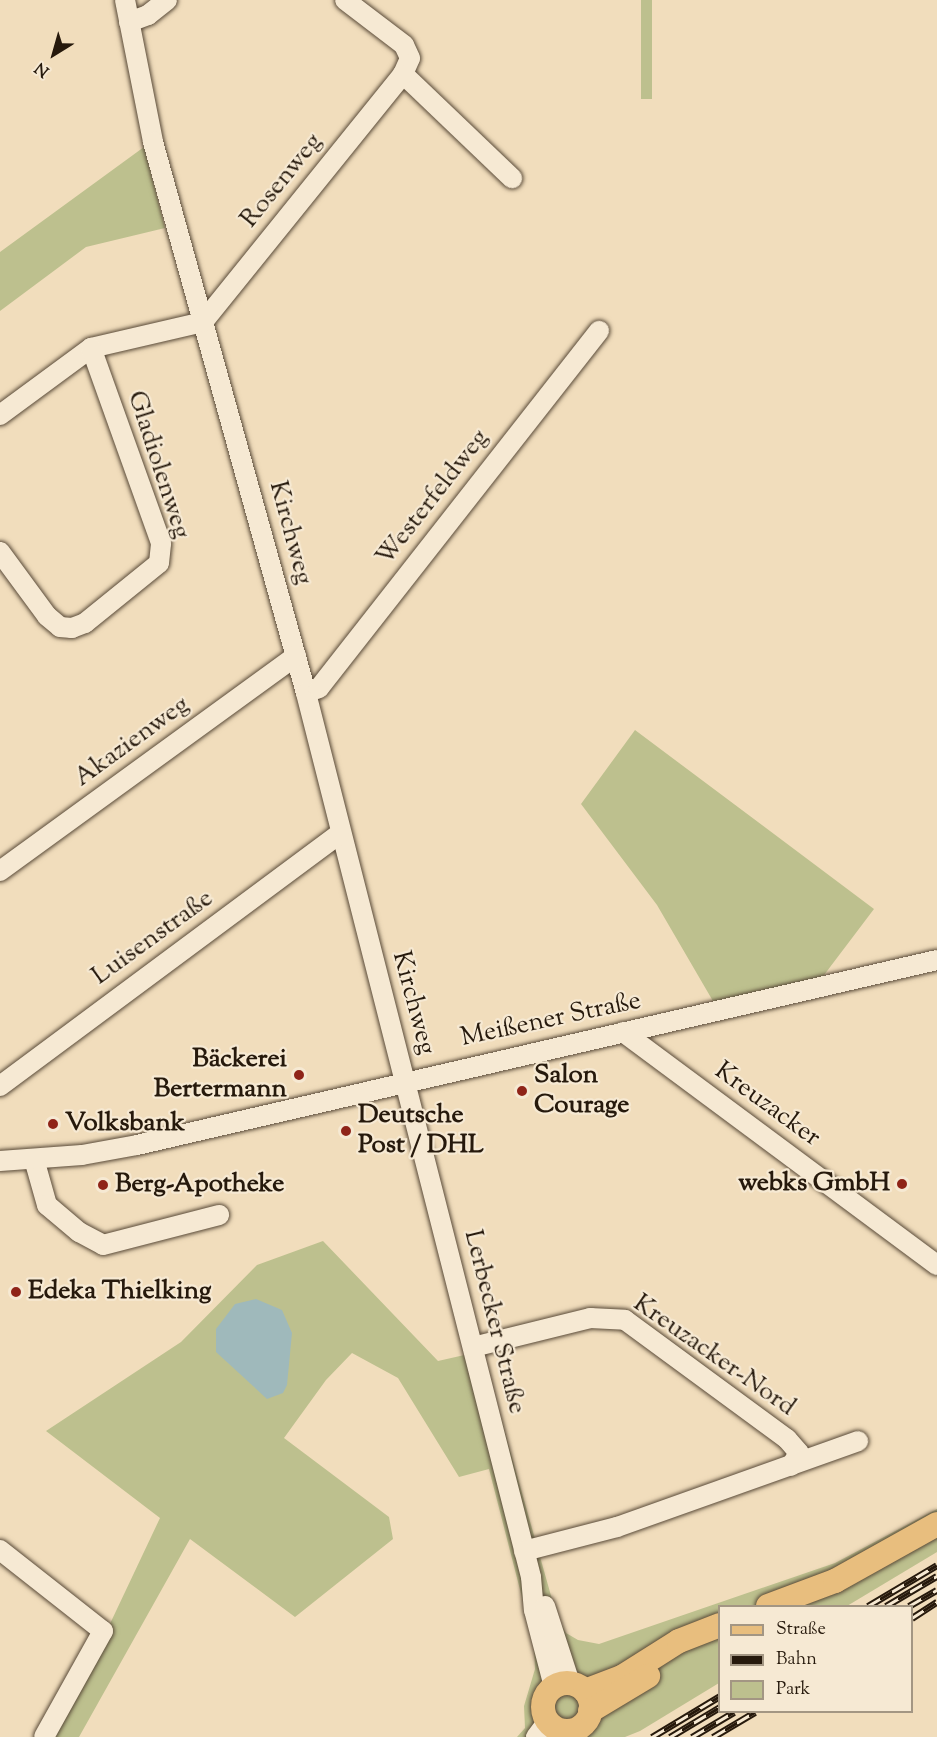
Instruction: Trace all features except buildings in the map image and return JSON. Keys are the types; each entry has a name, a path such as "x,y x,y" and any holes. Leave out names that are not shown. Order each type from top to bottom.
{"main road":[{"path":"771,1605 835,1581 937,1524"},
{"path":"575,1693 582,1725 574,1733 542,1729 544,1699 575,1693 622,1677 710,1629"}],"street":[{"name":"Kirchweg","path":"125,0 153,142 306,693 339,834 406,1080"},
{"path":"129,22 148,15 167,0"},
{"path":"345,0 404,45 410,58 403,74 512,178"},
{"name":"Rosenweg","path":"203,322 403,74"},
{"path":"0,415 91,348 203,322"},
{"name":"Westerfeldweg","path":"306,693 319,688 599,330"},
{"name":"Gladiolenweg","path":"0,552 47,616 60,627 72,628 85,623 159,563 161,543 91,348"},
{"name":"Akazienweg","path":"0,871 296,656"},
{"name":"Luisenstraße","path":"0,1086 339,834"},
{"name":"Meißener Straße","path":"0,1161 34,1159 136,1145 406,1080 937,960"},
{"name":"Kreuzacker","path":"623,1032 937,1265"},
{"name":"Lerbecker Straße","path":"406,1080 531,1577 545,1606 575,1693"},
{"path":"34,1159 47,1205 79,1232 102,1245 219,1215"},
{"name":"Kreuzacker-Nord","path":"472,1347 590,1318 625,1320 787,1439 799,1453 791,1466"},
{"path":"524,1551 617,1527 858,1441"},
{"path":"0,1550 103,1631 44,1737"}],"green space":[{"path":"641,0 652,0 652,99 641,99"},
{"path":"144,147 165,228 86,247 0,311 0,252"},
{"path":"635,730 874,909 818,983 717,1008 657,905 581,804"},
{"path":"323,1241 438,1361 482,1351 557,1617 566,1633 578,1640 599,1644 835,1563 937,1509 937,1552 849,1605 718,1605 718,1684 640,1731 625,1737 517,1737 525,1728 524,1706 535,1669 534,1644 489,1469 459,1477 398,1378 352,1353 326,1380 284,1438 389,1517 393,1539 295,1617 190,1539 79,1737 46,1737 108,1628 160,1518 46,1431 181,1342 257,1265"}],"water":[{"path":"256,1299 282,1310 292,1333 287,1385 283,1393 267,1399 216,1352 216,1329 235,1304"}],"railway":[{"path":"870,1605 937,1565"},
{"path":"888,1605 937,1576"},
{"path":"911,1605 937,1590"},
{"path":"913,1617 937,1602"},
{"path":"652,1737 718,1697"},
{"path":"670,1737 718,1708"},
{"path":"692,1737 732,1713"},
{"path":"713,1737 753,1713"}],"place":[{"name":"Bäckerei Bertermann","path":"299,1075"},
{"name":"Salon Courage","path":"522,1091"},
{"name":"Volksbank","path":"53,1124"},
{"name":"Deutsche Post / DHL","path":"346,1131"},
{"name":"webks GmbH","path":"902,1184"},
{"name":"Berg-Apotheke","path":"103,1185"},
{"name":"Edeka Thielking","path":"16,1292"}]}
